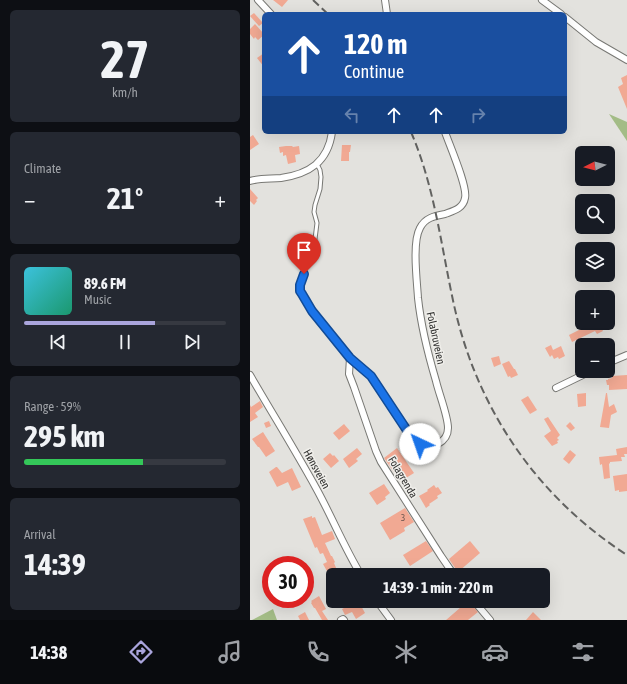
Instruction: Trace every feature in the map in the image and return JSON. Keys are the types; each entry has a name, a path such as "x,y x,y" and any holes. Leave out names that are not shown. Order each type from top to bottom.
{"street":[{"path":"258,0 269,12"},
{"path":"385,0 387,12"},
{"path":"542,0 558,12"},
{"path":"567,19 596,42 627,60"},
{"path":"250,181 281,178 300,174 314,167 322,159 331,134"},
{"name":"Folabruveien","path":"350,358 371,376 412,438 420,444 430,447 442,441 447,435 448,428 423,330 418,299 416,248 417,232 424,222 432,217 459,209 466,198 460,174 445,134"},
{"path":"615,360 627,355"},
{"name":"Folagrenda","path":"350,358 349,374 381,462 449,568"},
{"name":"Hønsveien","path":"250,375 287,437 357,568"},
{"path":"556,388 577,378"},
{"path":"383,608 391,620"},
{"path":"480,608 490,620"},
{"path":"340,620 344,620"}],"lane":[{"path":"317,164 321,177 320,189 314,212 317,223 315,239 300,285 300,291 312,311 350,358"}],"green space":[{"path":"609,114 627,122 627,141"},
{"path":"273,609 277,620 252,620"}],"building":[{"path":"273,0 288,0 282,7"},
{"path":"254,13 262,24 259,26 250,16"},
{"path":"255,24 262,32 262,37 258,40 255,37 254,39 250,34 250,29"},
{"path":"262,54 262,64 257,58"},
{"path":"627,75 627,109 618,87 623,84 621,78"},
{"path":"253,135 259,144 250,150 250,137"},
{"path":"342,145 351,145 349,161 341,161"},
{"path":"299,146 300,154 295,155 296,162 288,164 286,155 283,156 283,152 280,153 279,147"},
{"path":"250,189 258,198 254,205 250,201"},
{"path":"579,330 603,331 597,334 595,331 580,338 575,338 575,341 572,342 569,335"},
{"path":"551,345 553,350 561,346 565,356 559,359 558,357 554,359 552,355 550,357 545,348"},
{"path":"499,356 501,364 494,367 491,358"},
{"path":"509,361 518,375 511,378 510,376 508,377 502,364"},
{"path":"627,375 627,389 609,390 609,385 607,385 606,380 615,378 615,376"},
{"path":"586,393 586,406 578,407 577,394"},
{"path":"606,393 609,407 614,404 617,412 611,415 609,428 600,427"},
{"path":"528,396 537,410 530,414 521,400"},
{"path":"260,401 263,407 255,413 258,417 250,422 250,405 251,407"},
{"path":"548,417 560,435 557,438 559,440 557,441 558,443 552,446 544,436 551,431 544,419"},
{"path":"269,421 271,426 266,428 264,423"},
{"path":"570,422 575,428 571,431 566,426"},
{"path":"344,424 350,431 339,440 333,433"},
{"path":"263,432 275,451 266,457 252,439"},
{"path":"627,447 627,454 624,454 625,457 621,457 622,461 610,462 610,478 604,479 602,464 600,465 599,457 617,455 616,449"},
{"path":"357,448 362,454 356,459 358,461 349,468 343,459"},
{"path":"397,448 414,473 406,478 409,482 403,485 384,458"},
{"path":"570,450 576,455 569,464 563,459"},
{"path":"330,453 339,461 331,468 323,459"},
{"path":"276,467 282,473 292,468 301,487 292,491 288,482 277,487 269,472"},
{"path":"627,474 627,491 615,491 613,476"},
{"path":"384,484 390,493 385,497 386,499 377,505 369,493"},
{"path":"434,485 436,488 438,487 442,493 437,496 438,498 426,508 419,496 428,491 427,490"},
{"path":"405,508 414,522 404,528 405,531 390,540 380,523"},
{"path":"312,516 312,518 315,517 322,535 332,531 335,539 325,543 335,562 336,568 326,568 326,569 323,564 327,562 323,553 320,554 317,547 315,548 303,519"},
{"path":"426,541 433,551 410,566 403,555"},
{"path":"470,541 480,553 463,568 455,568 449,559"},
{"path":"319,596 326,609 322,611 328,620 322,620 314,608 314,599"},
{"path":"362,608 365,613 356,619 352,612 345,615 342,609"},
{"path":"460,608 474,608 478,612 468,620 446,620"},
{"path":"305,612 309,620 300,620 298,616"},
{"path":"533,612 541,620 526,620"}],"railway":[{"path":"313,0 326,12"},
{"path":"412,134 432,196 454,305 464,343 478,380 495,415 515,447 539,478 565,506 595,532 627,555"}],"route":[{"path":"304,274 300,285 300,291 312,311 350,358 371,376 412,438 420,444"}]}
